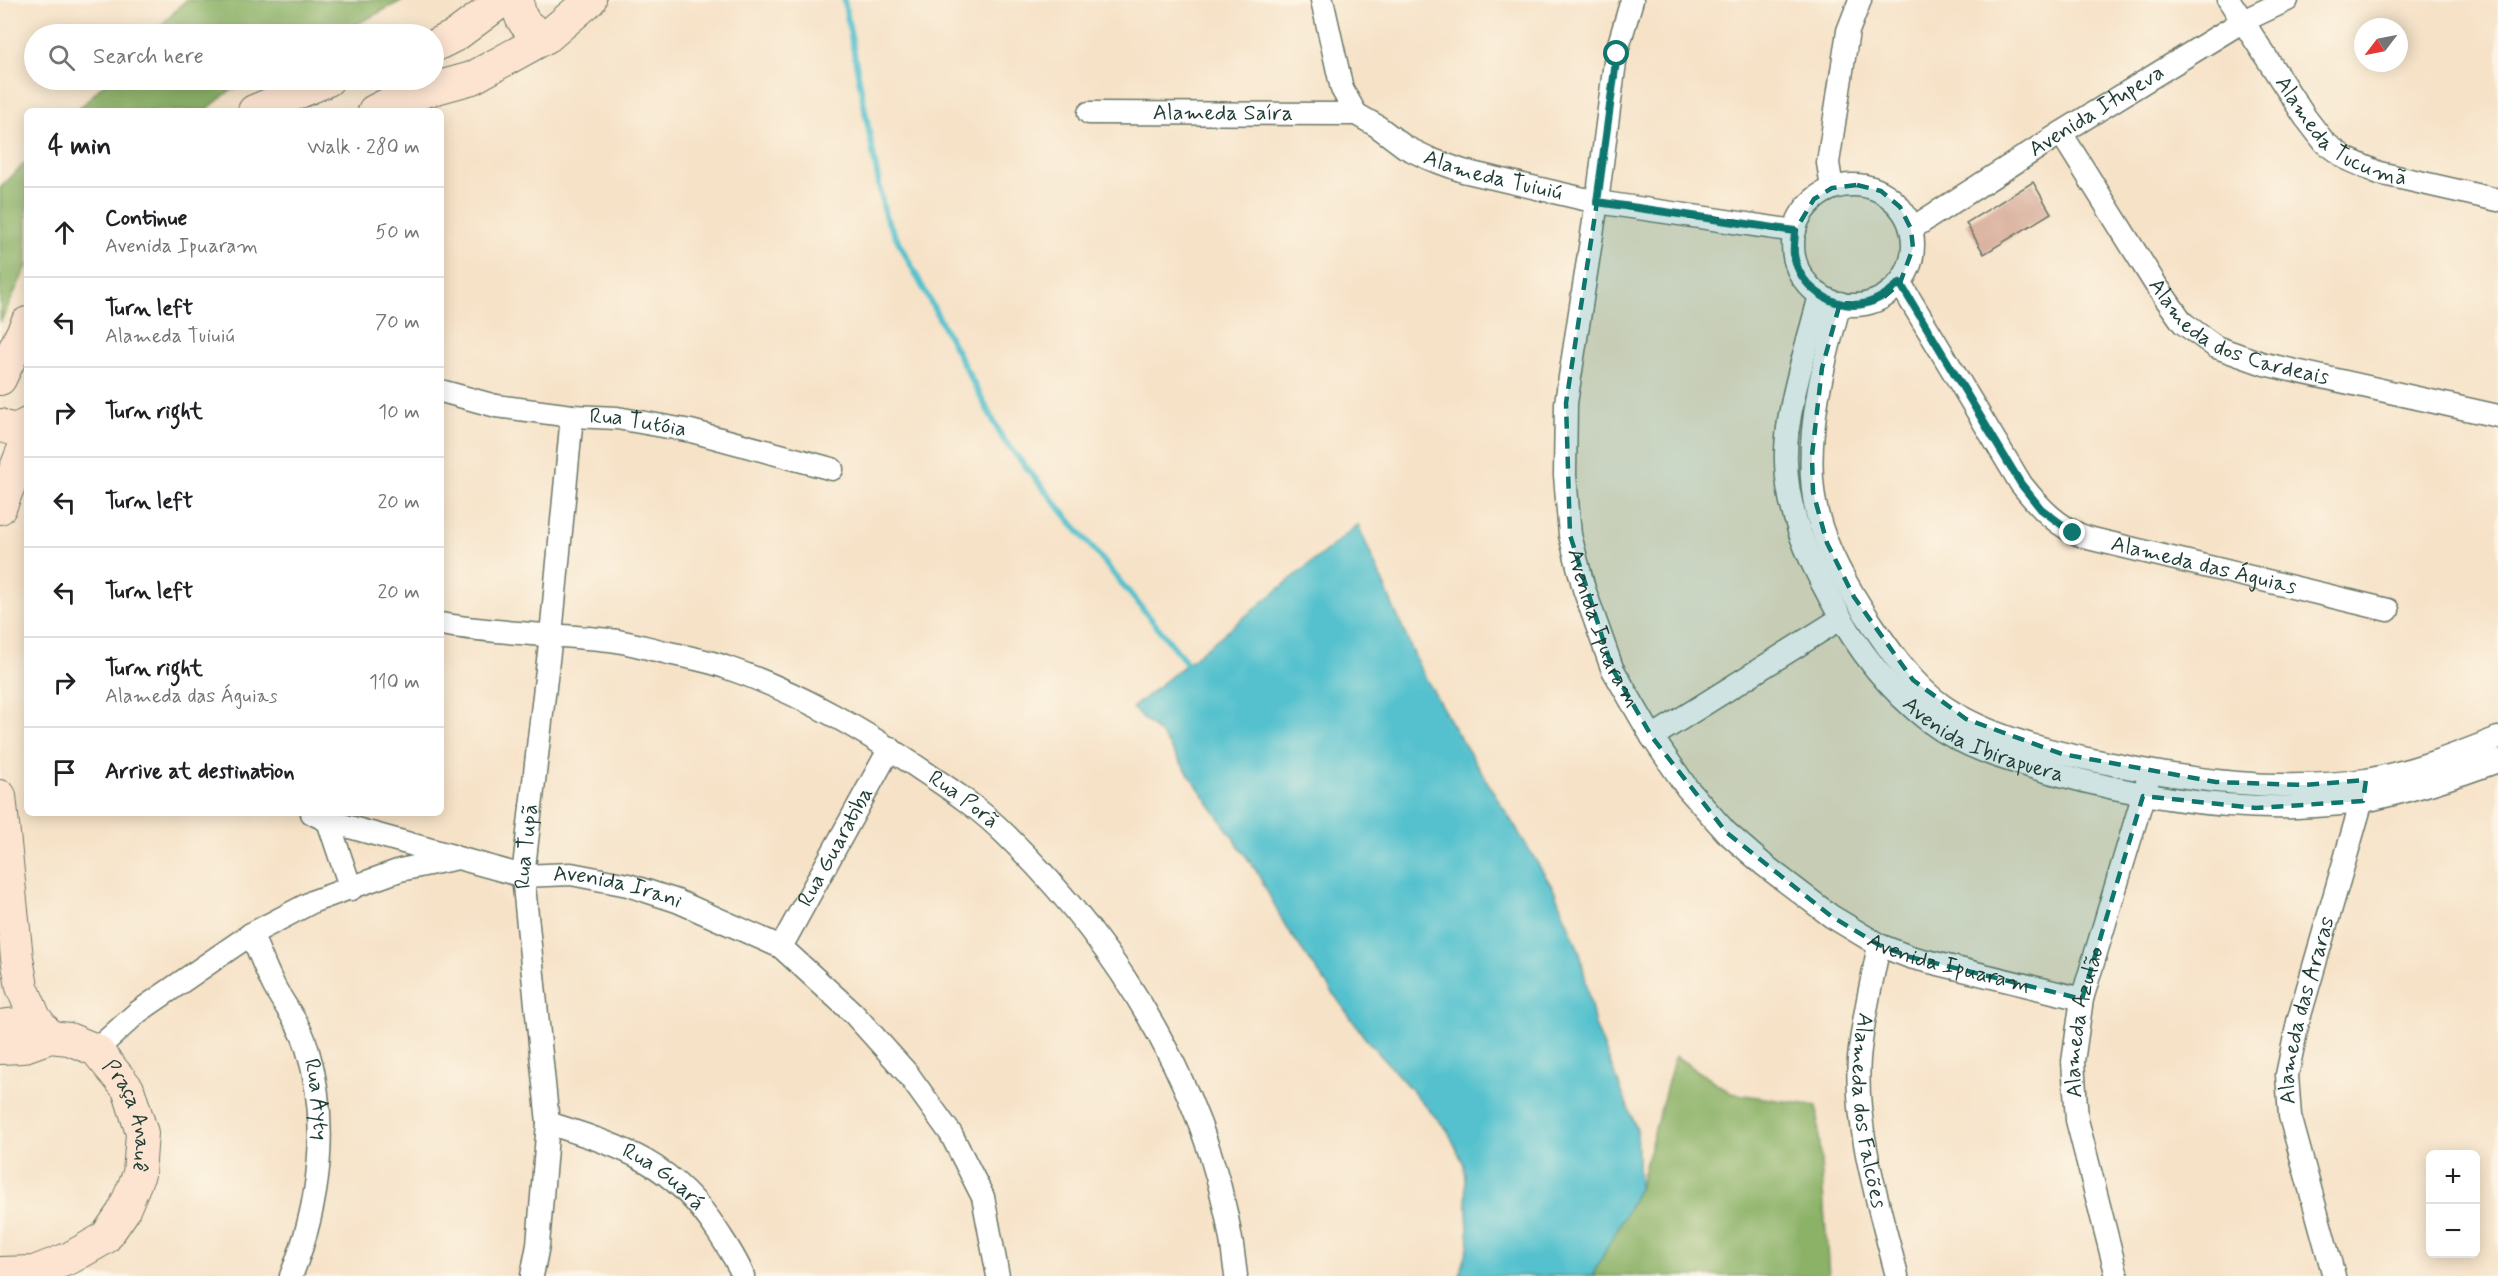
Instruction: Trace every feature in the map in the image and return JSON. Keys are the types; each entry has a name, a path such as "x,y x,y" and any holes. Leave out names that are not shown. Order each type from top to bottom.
{"street":[{"path":"444,41 456,35 503,0"},
{"path":"518,0 519,15 524,24 535,33 548,36"},
{"path":"444,86 472,78 548,36 590,0"},
{"path":"1322,0 1342,89 1356,114"},
{"name":"Avenida Ipuaram","path":"1632,0 1617,54 1566,403 1565,475 1570,535 1584,589 1612,668 1652,737 1687,788 1726,832 1764,865 1831,916 1879,945 1910,957 2082,999"},
{"path":"1832,188 1828,163 1848,31 1860,0"},
{"name":"Alameda Tucumã","path":"2229,0 2305,117 2325,143 2347,159 2379,173 2498,200"},
{"name":"Avenida Itupeva","path":"1911,229 2061,132 2243,21 2287,0"},
{"path":"261,108 304,90"},
{"path":"380,108 400,99 431,90"},
{"name":"Alameda Saíra","path":"1089,113 1356,114"},
{"name":"Alameda Tuiuiú","path":"1356,114 1405,147 1463,171 1597,202 1795,231"},
{"name":"Alameda dos Cardeais","path":"2061,132 2156,285 2183,323 2216,347 2264,364 2498,416"},
{"path":"1857,185 1881,191 1900,207 1911,229 1913,248 1909,267 1900,283 1883,297 1862,304 1830,299 1808,284 1798,269 1794,254 1795,231 1800,216 1814,199 1832,188 1857,185"},
{"name":"Alameda das Águias","path":"1900,283 2021,484 2041,509 2055,521 2073,533 2088,538 2388,610"},
{"name":"Avenida Ibirapuera","path":"1830,299 1787,432 1786,463 1791,501 1806,553 1840,619 1884,678 1899,695 1931,723 1974,748 2000,758 2143,796 2256,808 2440,780 2498,761"},
{"name":"Avenida Ibirapuera","path":"1830,299 1812,455 1813,492 1827,543 1854,597 1873,626 1913,680 1942,705 1996,733 2062,754 2150,772 2216,782 2364,790 2498,738"},
{"path":"0,379 24,330"},
{"name":"Rua Tutóia","path":"444,392 496,406 572,416 617,418 691,431 832,469"},
{"name":"Rua Tupã","path":"532,1276 538,1245 548,1123 523,876 551,636 572,416"},
{"path":"0,425 8,429 24,426"},
{"path":"0,508 24,448"},
{"path":"1652,737 1840,619"},
{"name":"Rua Porã","path":"444,625 470,629 613,640 723,666 802,696 890,748 970,803 1005,833 1048,879 1101,945 1149,1014 1184,1088 1211,1155 1232,1239 1236,1276"},
{"name":"Rua Guaratiba","path":"781,947 890,748"},
{"name":"Alameda Azulão","path":"2117,1276 2077,1120 2073,1062 2082,999 2150,772"},
{"name":"Alameda das Araras","path":"2334,1276 2290,1116 2288,1075 2298,1022 2364,790"},
{"path":"0,796 8,958 42,1027"},
{"path":"320,817 459,858"},
{"path":"320,817 351,889"},
{"name":"Avenida Irani","path":"96,1050 138,1012 251,933 315,901 400,870 459,858 523,876 571,874 627,885 677,901 781,947 853,1013 907,1073 951,1134 984,1197 998,1276"},
{"name":"Rua Ayty","path":"251,933 275,987 293,1016 307,1047 320,1108 317,1187 300,1255 291,1276"},
{"name":"Alameda dos Falcões","path":"1879,945 1859,1059 1860,1109 1874,1184 1897,1276"},
{"path":"0,1026 18,1024 42,1027"},
{"path":"0,1048 22,1047 42,1027"},
{"name":"Praça Anauê","path":"0,1273 35,1274 105,1238 123,1212 139,1174 142,1133 128,1089 96,1050 42,1027"},
{"name":"Rua Guará","path":"548,1123 617,1145 657,1167 680,1184 711,1222 739,1264 743,1276"}],"highlighted area":[{"path":"1857,185 1881,191 1900,207 1911,229 1913,248 1900,283 1883,298 1862,304 1840,303 1822,368 1812,455 1813,492 1827,543 1854,597 1913,680 1966,719 2062,754 2216,782 2304,785 2366,780 2363,801 2256,808 2143,796 2082,999 1910,957 1879,945 1831,916 1726,832 1652,737 1612,668 1570,535 1566,403 1597,202 1795,231 1814,199 1832,188"}],"green space":[{"path":"186,0 403,0 357,24 163,24"},
{"path":"98,90 232,90 209,108 80,108"},
{"path":"24,164 24,272 0,323 0,188"},
{"path":"1675,1056 1731,1093 1817,1106 1829,1276 1592,1276 1639,1188"}],"water":[{"path":"1358,525 1419,666 1451,723 1554,890 1580,953 1595,1025 1637,1130 1639,1188 1592,1276 1460,1276 1469,1244 1464,1165 1448,1131 1365,1038 1286,927 1257,872 1163,737 1132,708"}],"building":[{"path":"2033,182 2051,213 1984,254 1966,223"}],"waterway":[{"path":"844,0 885,216 1003,439 1187,663"}],"route":[{"path":"1617,54 1597,202 1795,231 1794,254 1798,269 1808,284 1820,295 1840,303 1862,304 1883,297 1900,283 2021,484 2041,509 2073,533"}]}
